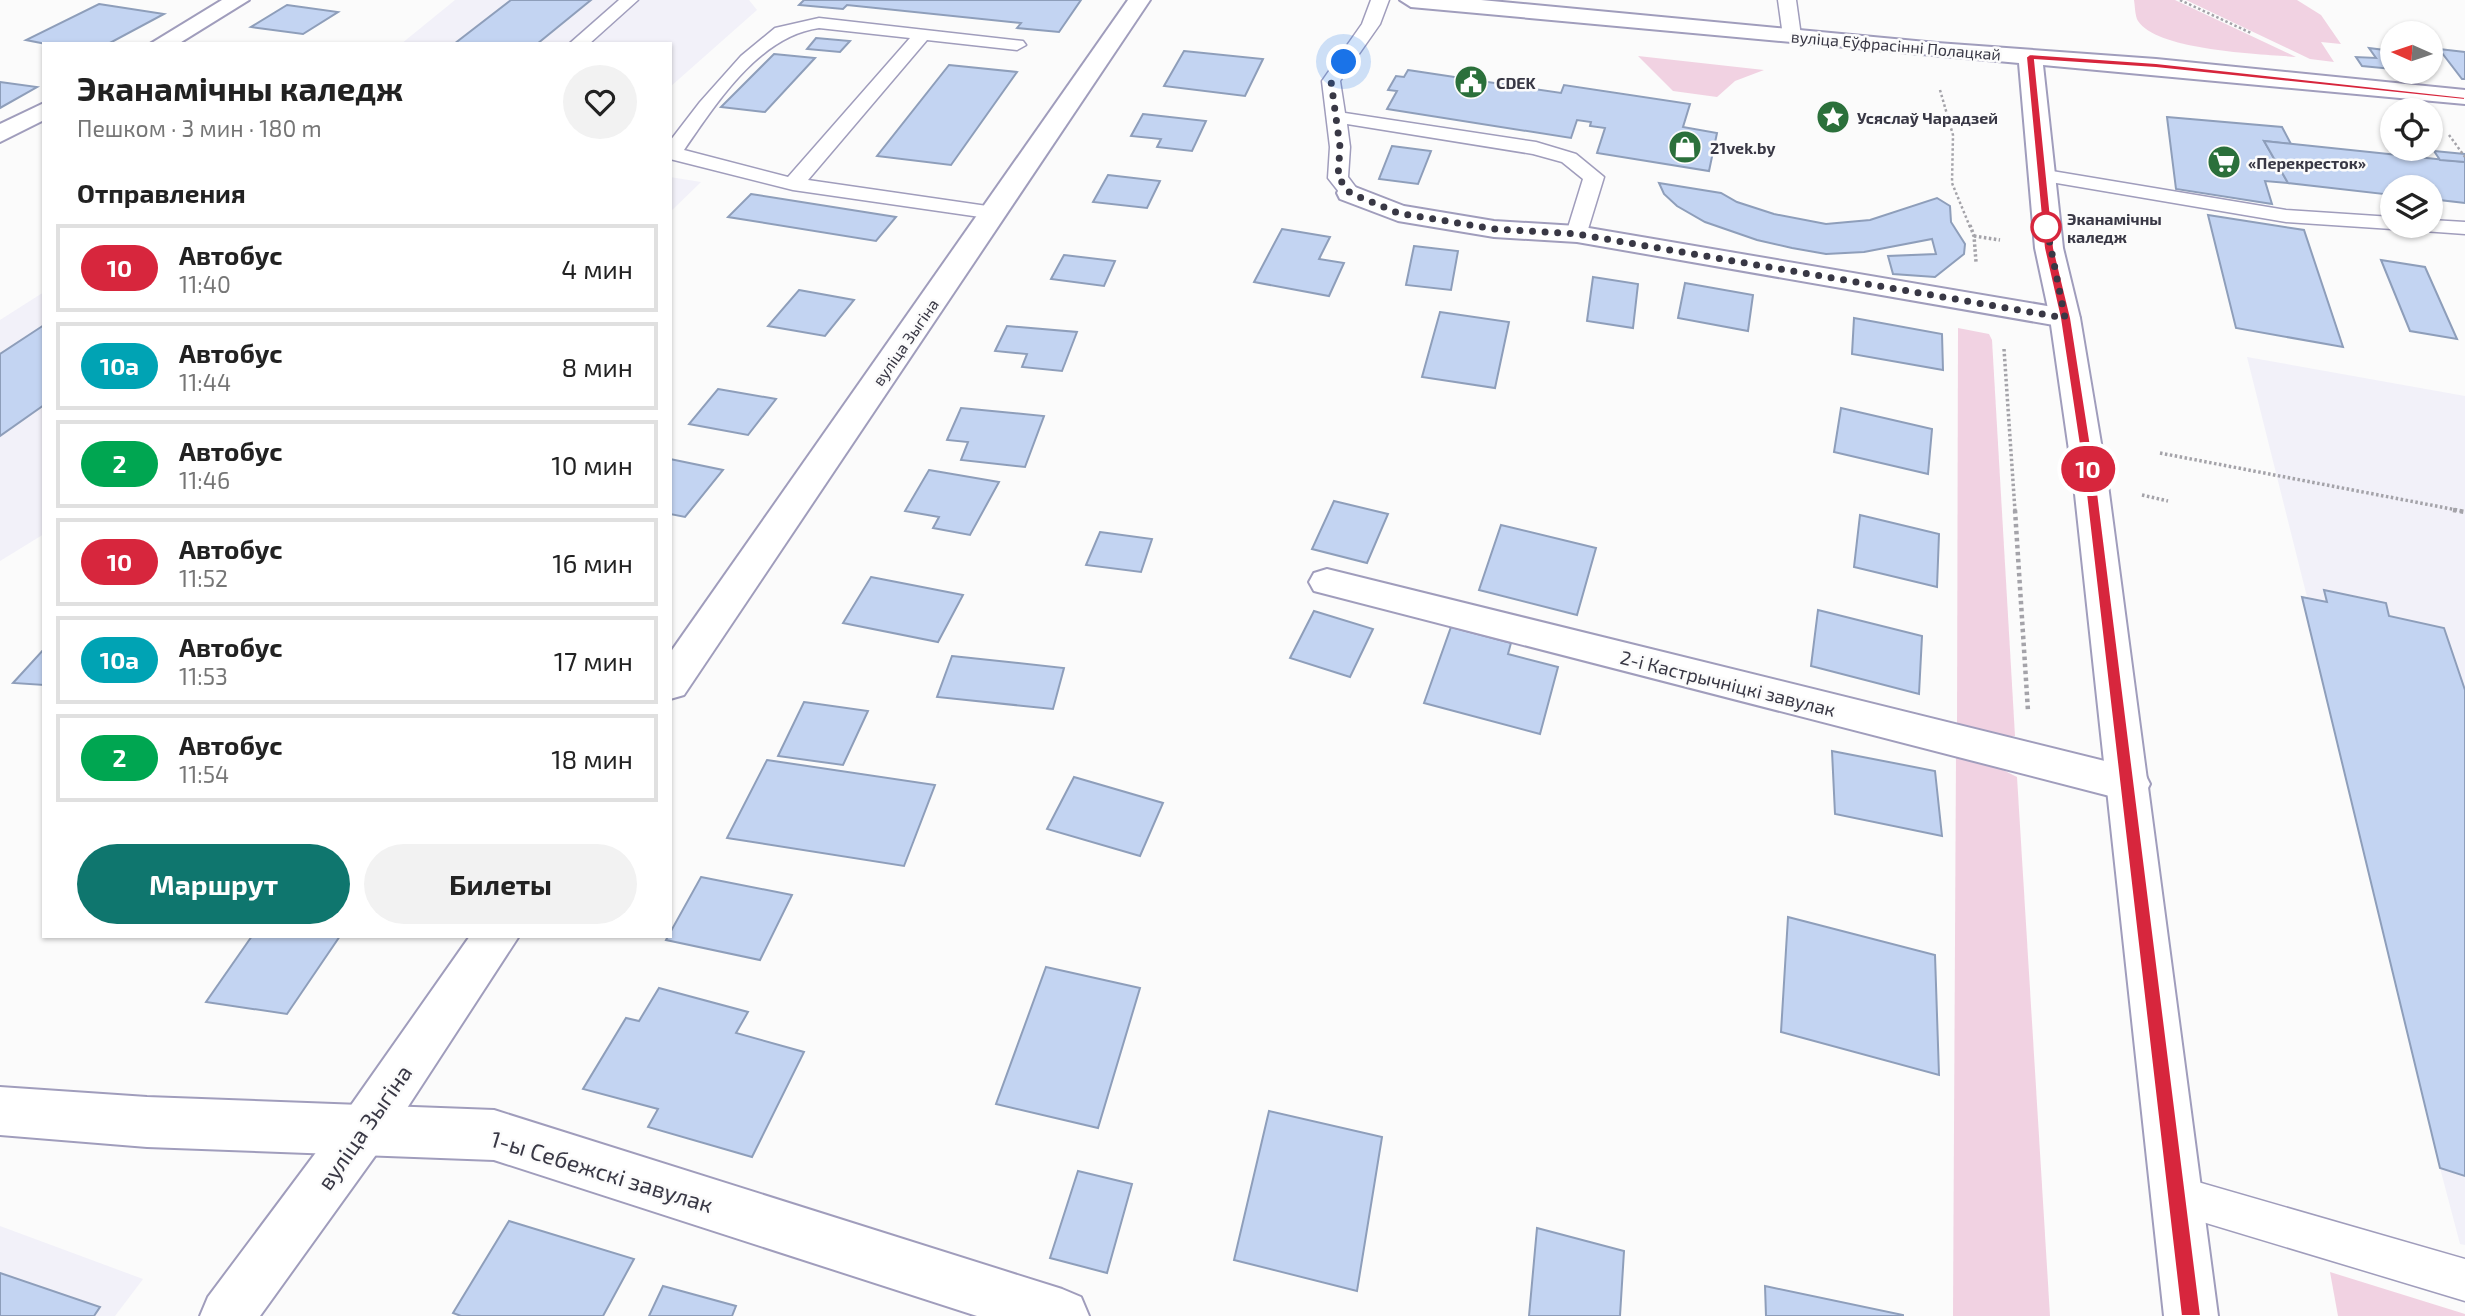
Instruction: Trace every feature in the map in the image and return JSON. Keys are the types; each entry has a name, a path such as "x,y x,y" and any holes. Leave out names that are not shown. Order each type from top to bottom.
{"street":[{"path":"165,42 239,0"},
{"name":"вуліца Зыгіна","path":"672,681 1139,0"},
{"name":"вуліца Еўфрасінні Полацкай","path":"1411,0 1792,36 2156,66 2465,97"},
{"path":"2030,57 2049,248 2065,318 2091,485 2191,1316"},
{"path":"0,134 42,111"},
{"path":"1350,193 1398,213 1494,229 1577,234 2065,318"},
{"name":"2-і Кастрычніцкі завулак","path":"1327,582 2129,784"},
{"name":"вуліца Зыгіна","path":"228,1316 365,1128 495,938"},
{"name":"1-ы Себежскі завулак","path":"0,1111 147,1122 365,1128 494,1135 1062,1316"}],"lane":[{"path":"580,42 629,0"},
{"path":"1350,193 1338,177 1336,117 1331,81 1371,24 1380,0"},
{"path":"1787,0 1792,36"},
{"path":"672,152 704,106 778,34 797,26 818,23 1017,45"},
{"path":"793,184 923,34"},
{"path":"1336,117 1536,148 1569,158 1594,177 1577,234"},
{"path":"672,153 793,184 994,213"},
{"path":"2040,175 2286,216 2380,222"},
{"path":"2443,227 2465,228"},
{"path":"2177,1196 2465,1280"}],"path":[{"path":"2180,0 2252,34"},
{"path":"1940,90 1953,135 1952,183 1974,236 1984,304 2004,343 2032,760"},
{"path":"2447,132 2465,157"},
{"path":"2160,453 2465,512"}],"shaded area":[{"path":"455,0 749,0 757,10 672,85 672,42 403,42"},
{"path":"2134,0 2175,0 2296,57 2212,49 2166,39 2149,31 2138,21"},
{"path":"2186,0 2297,0 2321,15 2341,44 2321,42 2334,62 2310,59"},
{"path":"1638,56 1764,70 1735,81 1717,97 1673,91"},
{"path":"672,177 701,182 672,210"},
{"path":"42,293 42,535 0,561 0,320"},
{"path":"1958,328 1989,334 1992,340 2015,736 1994,737 1957,728"},
{"path":"2247,357 2465,396 2465,1245 2460,1244 2440,1168 2302,597 2307,597"},
{"path":"1956,754 1997,767 2017,777 2050,1316 1953,1316"},
{"path":"0,1226 143,1279 115,1316 0,1316"},
{"path":"2330,1272 2465,1314 2465,1316 2338,1316"}],"building":[{"path":"511,0 591,0 539,42 457,42"},
{"path":"804,0 1081,0 1059,32 1017,28 1021,23 847,5 843,9 799,5"},
{"path":"99,4 164,14 112,42 42,43 26,40"},
{"path":"287,5 338,12 303,34 251,27"},
{"path":"816,38 850,41 840,52 807,49"},
{"path":"2369,48 2380,49 2380,68 2362,66 2356,57 2376,58"},
{"path":"2443,49 2465,52 2465,79 2462,79 2443,54"},
{"path":"1184,51 1263,59 1245,96 1164,86"},
{"path":"774,54 815,58 765,112 721,107"},
{"path":"949,65 1017,72 951,165 877,156"},
{"path":"1408,70 1561,93 1564,85 1690,104 1683,127 1717,133 1709,171 1597,153 1605,128 1590,126 1591,122 1577,120 1571,138 1387,109 1397,91 1388,90 1396,76 1404,77"},
{"path":"0,82 37,87 0,108"},
{"path":"1143,114 1206,121 1192,151 1157,147 1161,139 1131,136"},
{"name":"«Перекресток»","path":"2167,117 2282,127 2291,144 2264,141 2288,183 2265,181 2272,204 2176,189"},
{"path":"2264,141 2380,153 2380,161 2465,162 2465,203 2443,200 2443,175 2380,175 2380,194 2288,183"},
{"path":"1392,146 1431,151 1418,184 1379,179"},
{"path":"2443,152 2465,154 2465,162 2443,160"},
{"path":"1108,175 1160,181 1147,208 1093,202"},
{"path":"1659,183 1721,193 1737,202 1774,214 1826,224 1870,220 1937,198 1950,206 1951,222 1965,244 1964,254 1935,277 1893,274 1888,256 1936,254 1932,239 1864,252 1826,254 1792,248 1757,240 1705,222 1677,206 1664,194"},
{"path":"751,194 896,217 876,241 728,217"},
{"path":"2208,215 2304,230 2343,347 2236,328"},
{"path":"1282,229 1330,237 1319,259 1344,263 1329,296 1254,282"},
{"path":"1414,246 1458,251 1451,290 1406,285"},
{"path":"1064,255 1115,261 1104,286 1051,279"},
{"path":"2381,260 2425,267 2457,339 2410,331"},
{"path":"1593,277 1638,284 1633,328 1587,321"},
{"path":"1685,283 1753,295 1748,331 1678,318"},
{"path":"799,290 854,300 825,336 768,326"},
{"path":"1440,312 1509,322 1495,388 1422,377"},
{"path":"1854,318 1942,334 1943,370 1852,354"},
{"path":"42,326 42,406 0,436 0,354"},
{"path":"1007,326 1077,332 1062,371 1022,367 1027,354 995,351"},
{"path":"718,389 776,399 748,435 689,424"},
{"path":"961,408 1044,416 1025,467 961,460 968,442 947,440"},
{"path":"1841,408 1932,429 1928,474 1834,452"},
{"path":"672,459 723,470 685,517 672,514"},
{"path":"929,470 999,482 970,535 933,528 939,517 905,511"},
{"path":"1334,501 1388,514 1367,563 1312,549"},
{"path":"1860,515 1939,534 1937,587 1854,567"},
{"path":"1501,525 1596,548 1577,615 1479,590"},
{"path":"1100,532 1152,539 1141,572 1086,565"},
{"path":"871,577 963,595 938,642 843,623"},
{"path":"2324,590 2386,603 2389,616 2444,628 2465,690 2465,1176 2440,1168 2302,597 2327,602"},
{"path":"1818,610 1922,636 1919,694 1811,666"},
{"path":"1314,611 1373,629 1350,677 1290,658"},
{"path":"1451,627 1511,643 1508,654 1558,667 1540,734 1424,703"},
{"path":"42,651 42,685 13,683"},
{"path":"952,656 1064,668 1053,709 937,697"},
{"path":"804,702 868,711 843,765 778,756"},
{"path":"1832,751 1935,771 1942,836 1835,814"},
{"path":"767,760 935,785 904,866 727,838"},
{"path":"1074,777 1163,803 1140,856 1047,829"},
{"path":"701,877 792,895 760,960 666,940 672,938 672,929"},
{"path":"1788,917 1935,955 1939,1075 1781,1032"},
{"path":"251,938 339,938 287,1014 206,1002"},
{"path":"1046,967 1140,988 1098,1128 996,1104"},
{"path":"659,988 748,1012 736,1033 804,1052 752,1157 648,1127 658,1109 583,1089 626,1018 639,1021"},
{"path":"1269,1111 1382,1137 1357,1291 1234,1260"},
{"path":"1078,1171 1132,1184 1107,1273 1050,1258"},
{"path":"509,1221 634,1259 603,1316 461,1316 453,1313"},
{"path":"1537,1228 1624,1251 1620,1316 1529,1316"},
{"path":"0,1273 100,1307 94,1316 0,1316"},
{"path":"663,1286 736,1306 732,1316 649,1316"},
{"path":"1765,1286 1903,1315 1903,1316 1766,1316"}],"bus line":[{"name":"10","path":"2191,1316 2091,485 2065,318 2049,248 2030,57 2156,66 2465,97"}],"place":[{"name":"CDEK","path":"1471,82"},
{"name":"Усяслаў Чарадзей","path":"1833,117"},
{"name":"21vek.by","path":"1685,147"},
{"name":"«Перекресток»","path":"2224,162"},
{"name":"Эканамічны каледж","path":"2046,227"}],"route":[{"path":"1344,62 1331,81 1340,147 1338,177 1350,193 1398,213 1494,229 1577,234 2065,318 2046,224 2046,227"}]}
